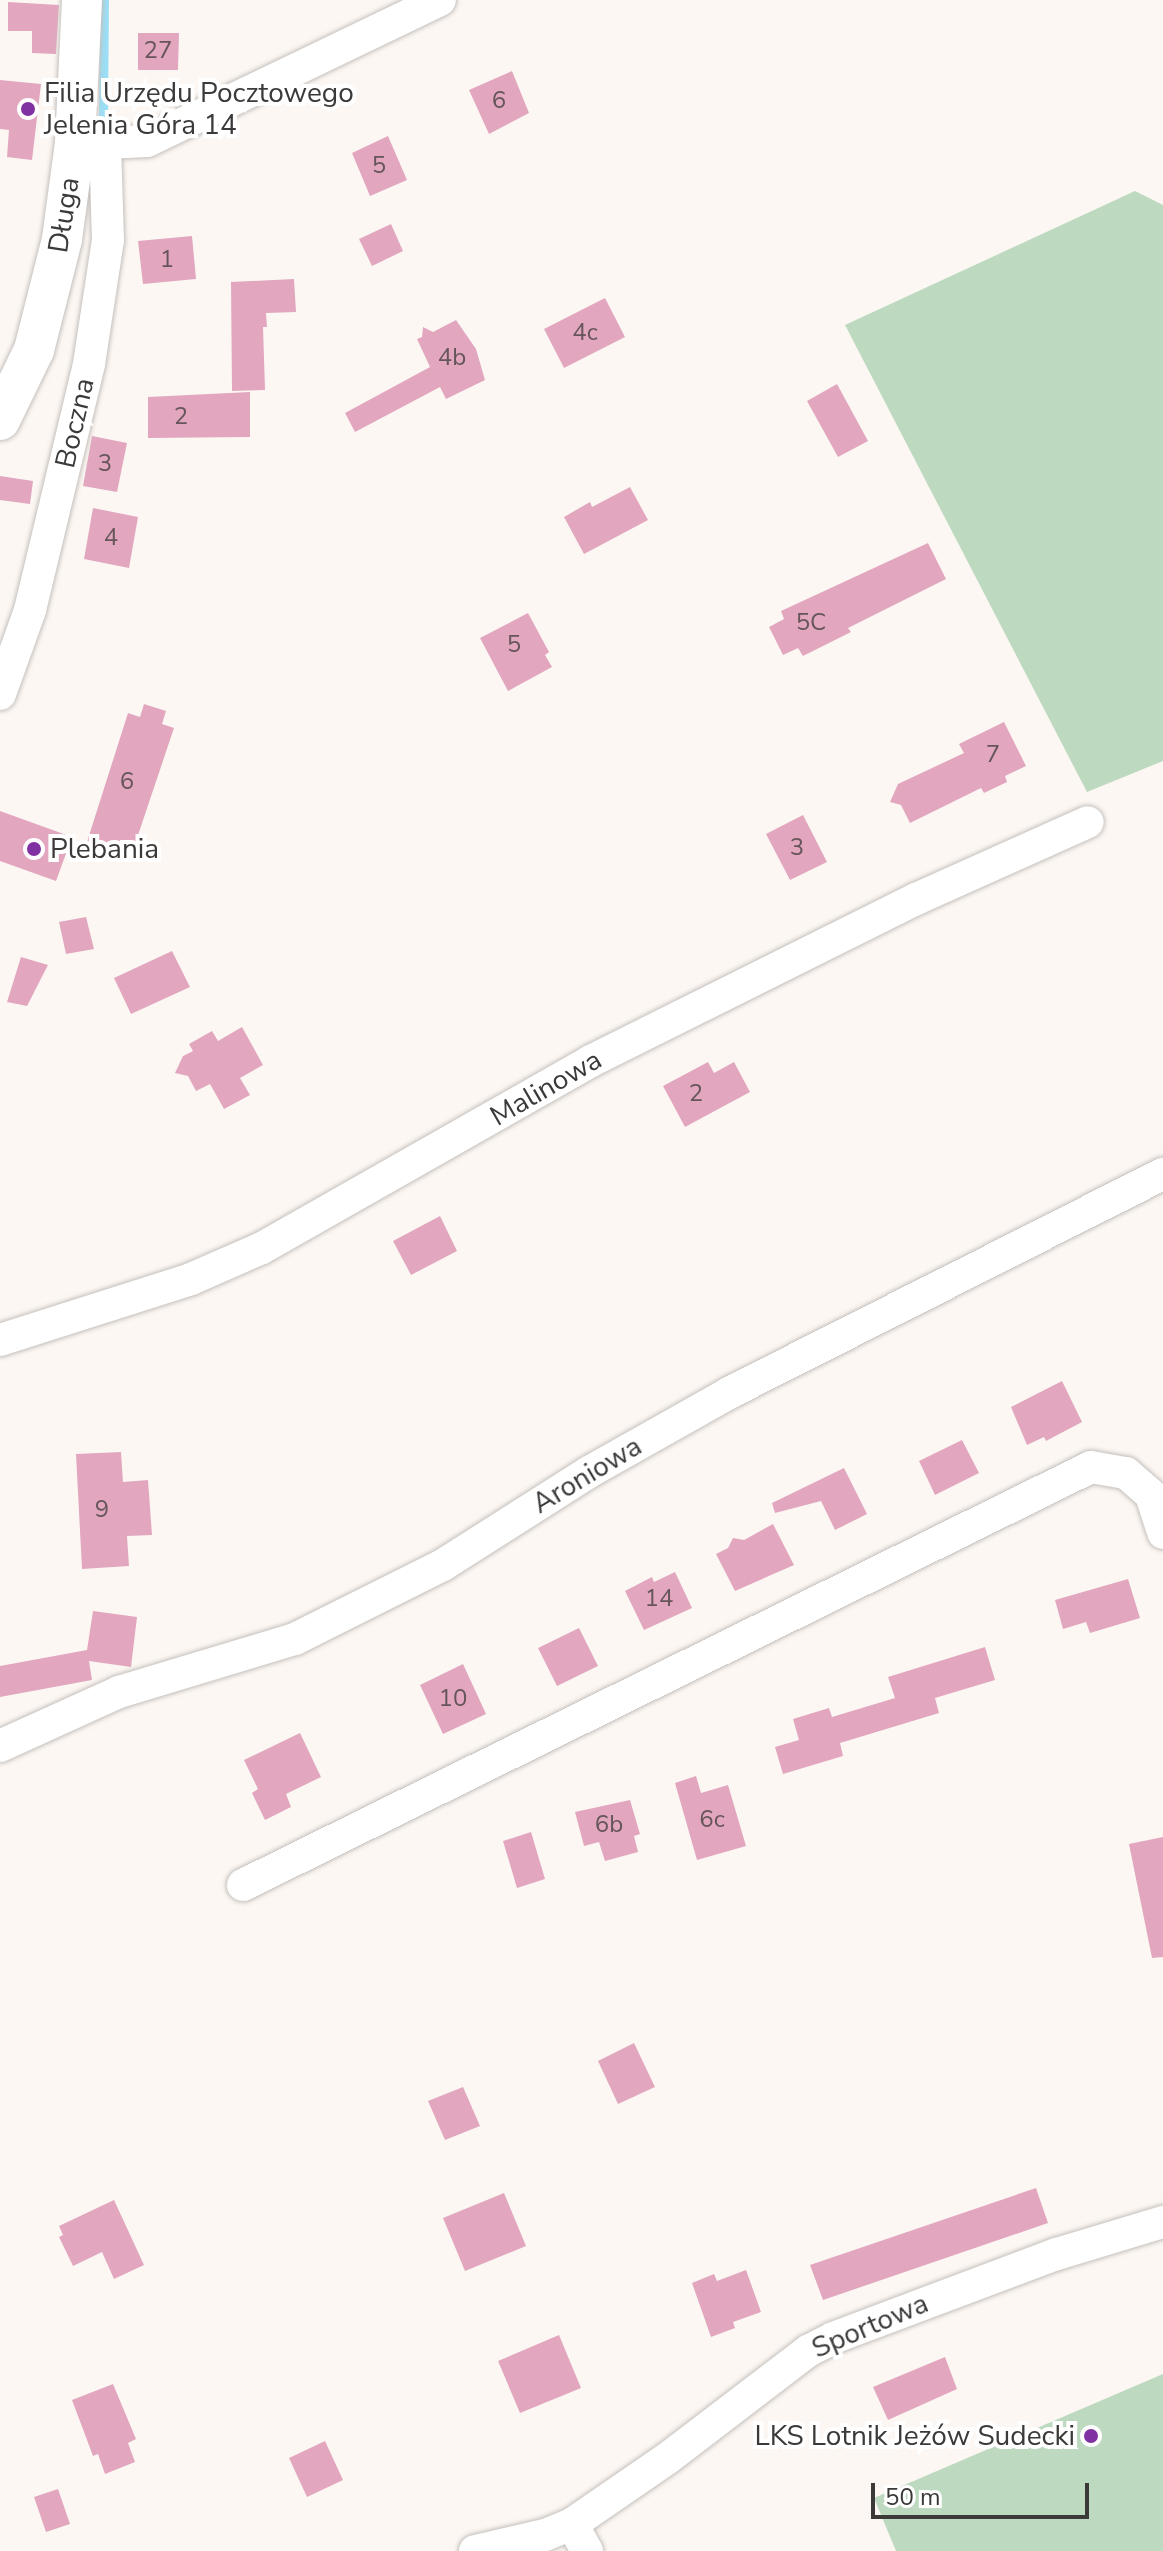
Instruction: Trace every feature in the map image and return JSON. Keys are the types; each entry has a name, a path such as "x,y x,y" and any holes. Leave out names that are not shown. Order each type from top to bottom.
{"street":[{"name":"Długa","path":"0,420 34,350 90,144 82,0"},
{"path":"90,144 147,141 440,0"},
{"name":"Boczna","path":"0,694 30,610 89,364 108,240 90,144"},
{"name":"Malinowa","path":"0,1340 191,1279 262,1248 591,1061 902,906 1088,822"},
{"name":"Aroniowa","path":"0,1746 119,1692 308,1633 443,1565 589,1472 729,1393 1163,1174"},
{"path":"243,1885 1091,1467 1126,1473 1151,1495 1163,1533"},
{"name":"Sportowa","path":"475,2551 545,2535 580,2537 668,2458 760,2386 821,2344 1057,2254 1163,2222"}],"green space":[{"path":"1135,191 1163,205 1163,761 1087,792 845,325"},
{"name":"LKS Lotnik Jeżów Sudecki","path":"1163,2374 1163,2551 896,2551 874,2498"}],"building":[{"path":"8,2 59,5 56,54 32,53 32,31 8,31"},
{"path":"138,33 179,33 178,70 138,70"},
{"path":"512,71 529,113 489,134 469,90"},
{"path":"0,80 41,84 32,160 7,157 9,130 0,129"},
{"path":"388,136 407,180 370,196 352,153"},
{"path":"391,224 403,251 372,266 359,239"},
{"path":"192,236 196,279 143,284 138,241"},
{"path":"294,279 296,312 266,313 267,327 263,327 265,390 232,391 231,282"},
{"path":"605,298 625,337 564,368 544,329"},
{"path":"456,320 476,349 485,380 446,399 440,387 355,432 345,413 430,367 417,339 422,337 423,327 433,332"},
{"path":"837,384 868,441 838,457 807,401"},
{"path":"250,392 250,437 148,438 148,397"},
{"path":"92,436 127,443 117,492 83,486"},
{"path":"0,476 33,481 30,504 0,500"},
{"path":"630,487 648,520 584,554 564,517 590,502 592,507"},
{"path":"93,508 138,517 129,568 84,559"},
{"path":"928,543 946,579 848,628 851,632 803,656 798,648 783,655 769,627 784,619 781,611"},
{"path":"528,613 549,652 545,655 552,667 508,691 480,638"},
{"path":"144,704 166,711 162,724 174,728 130,859 86,845 128,713 140,717"},
{"path":"1004,722 1026,766 1005,776 1007,782 984,793 981,788 910,823 901,805 890,802 898,784 964,753 959,744"},
{"name":"Plebania","path":"0,811 72,837 56,881 0,861"},
{"path":"803,815 827,862 790,880 766,834"},
{"path":"86,917 94,949 66,954 59,922"},
{"path":"172,951 190,987 131,1014 114,978"},
{"path":"21,957 48,965 27,1006 7,1002"},
{"path":"242,1027 263,1065 240,1078 250,1095 224,1109 210,1084 196,1091 188,1076 175,1073 183,1056 193,1051 189,1044 212,1031 218,1041"},
{"path":"708,1062 714,1073 734,1062 750,1092 685,1127 663,1086"},
{"path":"440,1216 457,1251 411,1275 393,1241"},
{"path":"1062,1381 1082,1422 1046,1441 1044,1437 1027,1445 1011,1407"},
{"path":"962,1440 979,1473 935,1495 919,1461"},
{"path":"121,1452 123,1482 148,1480 152,1535 127,1536 129,1566 82,1569 76,1454"},
{"path":"844,1468 867,1514 835,1530 821,1501 775,1513 772,1503"},
{"path":"773,1524 794,1565 735,1591 716,1554 728,1548 733,1538 744,1540"},
{"path":"675,1572 692,1608 644,1630 625,1591 652,1577 654,1582"},
{"path":"1128,1579 1140,1618 1090,1633 1086,1622 1063,1629 1055,1600"},
{"path":"93,1611 137,1617 131,1667 89,1661 92,1680 0,1697 0,1666 87,1650"},
{"path":"579,1628 598,1666 557,1686 538,1648"},
{"path":"985,1647 995,1680 935,1698 939,1713 840,1743 843,1756 783,1774 775,1747 799,1740 793,1719 829,1708 832,1717 895,1698 888,1677"},
{"path":"463,1664 486,1714 443,1734 420,1685"},
{"path":"300,1733 321,1777 286,1794 291,1807 265,1820 252,1793 258,1789 244,1760"},
{"path":"696,1776 701,1793 728,1785 746,1846 697,1860 675,1783"},
{"path":"630,1800 640,1834 634,1836 638,1852 605,1861 599,1842 584,1846 575,1812"},
{"path":"531,1832 545,1879 517,1888 503,1841"},
{"path":"1163,1837 1163,1957 1152,1958 1129,1844"},
{"path":"634,2043 655,2087 618,2104 598,2061"},
{"path":"463,2087 480,2126 445,2140 428,2101"},
{"path":"1036,2188 1048,2223 823,2300 810,2265"},
{"path":"504,2193 526,2246 465,2271 443,2218"},
{"path":"114,2200 144,2265 114,2279 102,2252 73,2266 59,2237 63,2235 59,2226"},
{"path":"746,2270 761,2312 733,2322 735,2328 711,2337 692,2283 714,2274 717,2281"},
{"path":"559,2335 581,2388 520,2413 498,2361"},
{"path":"945,2357 957,2389 888,2420 873,2387"},
{"path":"113,2384 136,2439 128,2443 135,2462 105,2474 98,2454 93,2456 72,2400"},
{"path":"325,2441 343,2480 307,2497 289,2458"},
{"path":"58,2489 70,2524 46,2532 34,2497"}],"waterway":[{"path":"103,115 104,0"}],"place":[{"name":"Filia Urzędu Pocztowego Jelenia Góra 14","path":"28,109"},
{"name":"Plebania","path":"34,849"},
{"name":"LKS Lotnik Jeżów Sudecki","path":"1091,2436"}]}
